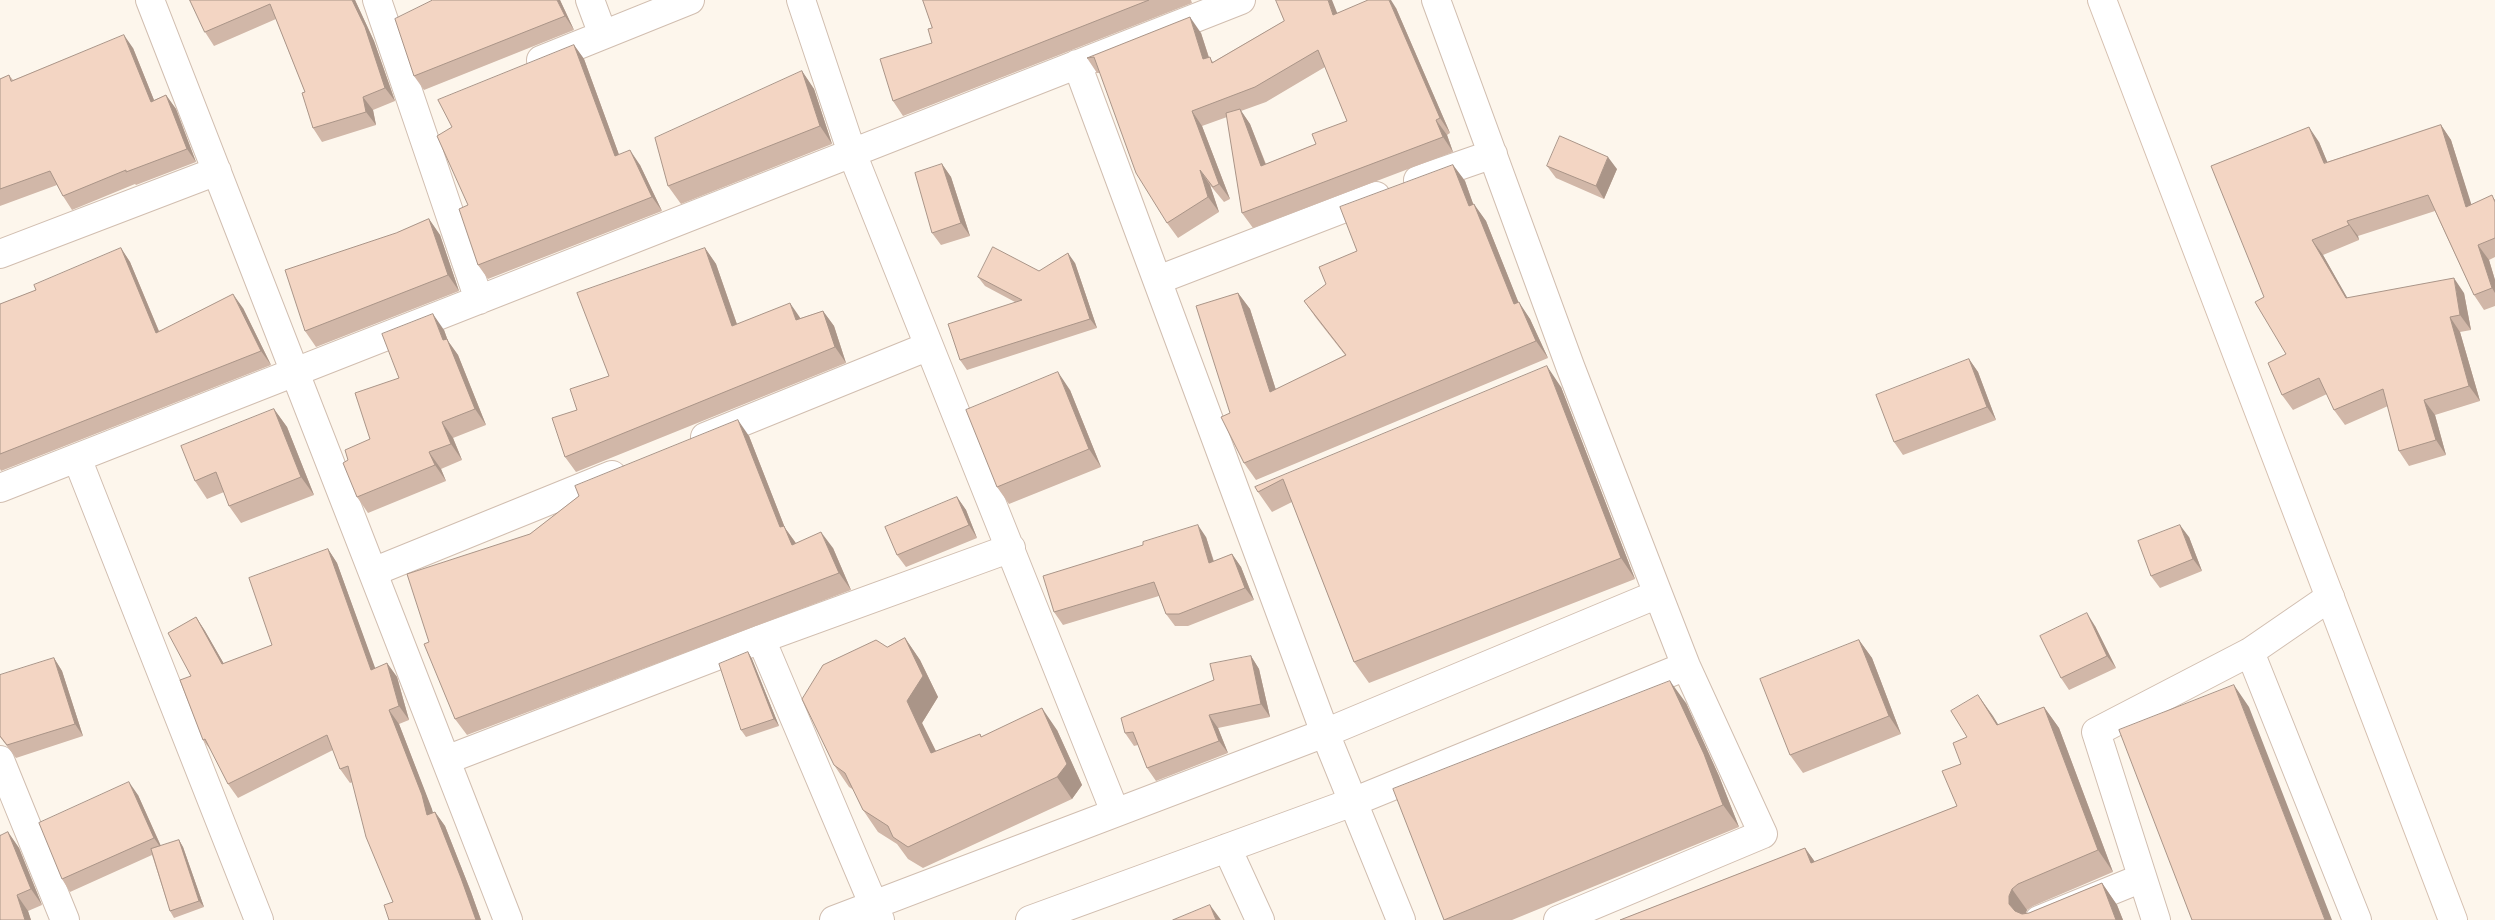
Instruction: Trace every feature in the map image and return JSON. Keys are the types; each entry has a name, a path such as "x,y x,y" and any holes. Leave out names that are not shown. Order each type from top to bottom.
{"street":[{"path":"150,0 508,920"},
{"path":"378,0 425,106 479,300"},
{"path":"590,0 603,35"},
{"path":"514,71 690,0"},
{"path":"801,0 852,153 1115,812"},
{"path":"1436,0 1570,366 1686,666 1763,834 1558,920"},
{"path":"2102,0 2453,920"},
{"path":"0,488 852,153 1227,3"},
{"path":"1077,64 1158,280 1250,499 1325,733 1401,920"},
{"path":"1158,280 1478,157 1493,154"},
{"path":"0,254 217,171"},
{"path":"683,446 929,346"},
{"path":"1543,378 1570,366"},
{"path":"77,458 259,920"},
{"path":"373,572 637,465"},
{"path":"446,760 761,639 1011,548"},
{"path":"834,920 877,912 1115,812 1325,733 1658,594"},
{"path":"2156,920 2096,732 2250,652 2330,597"},
{"path":"761,639 877,912"},
{"path":"2250,652 2357,920"},
{"path":"1030,920 1353,802 1686,666"},
{"path":"0,760 65,920"},
{"path":"1227,848 1260,920"},
{"path":"2039,920 2142,878"}],"building":[{"path":"190,0 352,0 365,27 385,88 363,97 366,112 313,128 302,93 305,92 270,4 205,32"},
{"path":"433,0 557,0 565,16 414,76 395,19"},
{"path":"923,0 1149,0 893,101 880,59 932,43 928,29 932,28"},
{"path":"1276,0 1328,0 1333,15 1368,0 1389,0 1440,118 1436,120 1443,137 1242,213 1226,113 1240,109 1261,166 1316,144 1312,134 1347,121 1318,50 1255,87 1192,111 1219,184 1213,187 1200,170 1208,197 1167,223 1136,173 1094,57 1087,58 1190,17 1203,59 1210,57 1212,63 1284,21"},
{"path":"124,35 151,102 166,95 187,149 126,172 126,170 63,196 50,171 0,189 0,79 9,75 11,81"},
{"path":"574,45 615,156 630,150 652,197 478,265 459,209 468,205 437,136 452,127 438,100"},
{"path":"802,71 820,126 668,186 655,138"},
{"path":"2441,125 2466,207 2492,195 2495,202 2495,238 2478,245 2492,288 2474,295 2428,195 2347,221 2349,225 2312,240 2346,298 2454,278 2460,315 2450,317 2469,386 2424,400 2436,440 2399,451 2383,389 2334,410 2319,378 2282,395 2268,363 2286,354 2255,302 2264,297 2211,166 2309,127 2324,163"},
{"path":"1560,136 1608,157 1596,186 1547,166"},
{"path":"942,164 961,223 932,233 915,173"},
{"path":"1453,165 1469,206 1474,204 1514,304 1519,302 1536,341 1244,463 1221,417 1230,413 1196,306 1238,293 1270,392 1346,355 1304,301 1326,284 1319,267 1357,251 1340,207"},
{"path":"429,219 448,275 305,331 285,270 396,233"},
{"path":"993,247 1039,271 1068,253 1090,319 960,360 948,324 1022,300 978,277"},
{"path":"121,248 156,333 233,294 261,351 0,454 0,304 36,290 34,285"},
{"path":"705,248 732,326 790,303 796,320 823,311 835,347 565,457 552,418 577,410 570,389 609,376 577,293"},
{"path":"433,314 443,340 447,339 475,409 442,422 451,444 429,452 435,465 357,497 343,463 348,460 345,450 370,439 355,393 399,378 382,334"},
{"path":"1969,359 1987,407 1894,442 1876,395"},
{"path":"1547,366 1621,558 1354,662 1283,479 1258,492 1255,487"},
{"path":"1058,372 1089,449 997,487 966,410"},
{"path":"274,409 301,477 229,506 216,472 195,481 181,446"},
{"path":"738,420 780,527 784,526 792,545 821,532 839,573 455,719 424,644 429,642 407,574 530,534 579,496 575,486"},
{"path":"957,497 969,525 897,555 885,527"},
{"path":"1198,525 1209,563 1232,554 1245,588 1179,614 1166,614 1154,582 1054,612 1043,576 1143,545 1143,542"},
{"path":"2180,525 2193,559 2151,576 2138,541"},
{"path":"328,549 371,670 387,663 399,706 389,710 422,795 427,815 435,812 476,920 389,920 384,905 393,902 366,837 348,766 340,769 327,735 228,784 205,739 203,740 180,680 191,676 168,633 196,617 222,664 272,645 249,578"},
{"path":"2087,613 2107,656 2061,678 2040,636"},
{"path":"905,638 923,676 907,701 931,753 980,734 981,737 1042,708 1067,764 1057,777 908,847 893,837 888,826 863,810 845,773 834,765 802,699 823,665 876,640 887,647"},
{"path":"1859,640 1889,716 1790,755 1760,679"},
{"path":"748,652 774,719 741,730 719,664"},
{"path":"1251,656 1261,704 1209,715 1219,741 1147,768 1133,732 1125,733 1121,718 1214,680 1210,664"},
{"path":"54,658 75,724 7,745 0,736 0,675"},
{"path":"1670,681 1704,754 1723,805 1444,920 1393,789"},
{"path":"2234,685 2325,920 2192,920 2119,730"},
{"path":"1978,695 1997,725 2044,707 2098,850 2018,884 2012,889 2009,896 2009,904 2015,911 2022,914 2029,913 2102,883 2116,920 1620,920 1805,848 1811,863 1957,806 1942,771 1961,764 1953,743 1967,737 1951,711"},
{"path":"129,782 154,838 62,879 39,823"},
{"path":"8,832 31,889 17,895 25,920 0,920 0,836"},
{"path":"179,840 199,901 170,911 151,849"},
{"path":"1210,905 1216,920 1173,920"}]}
